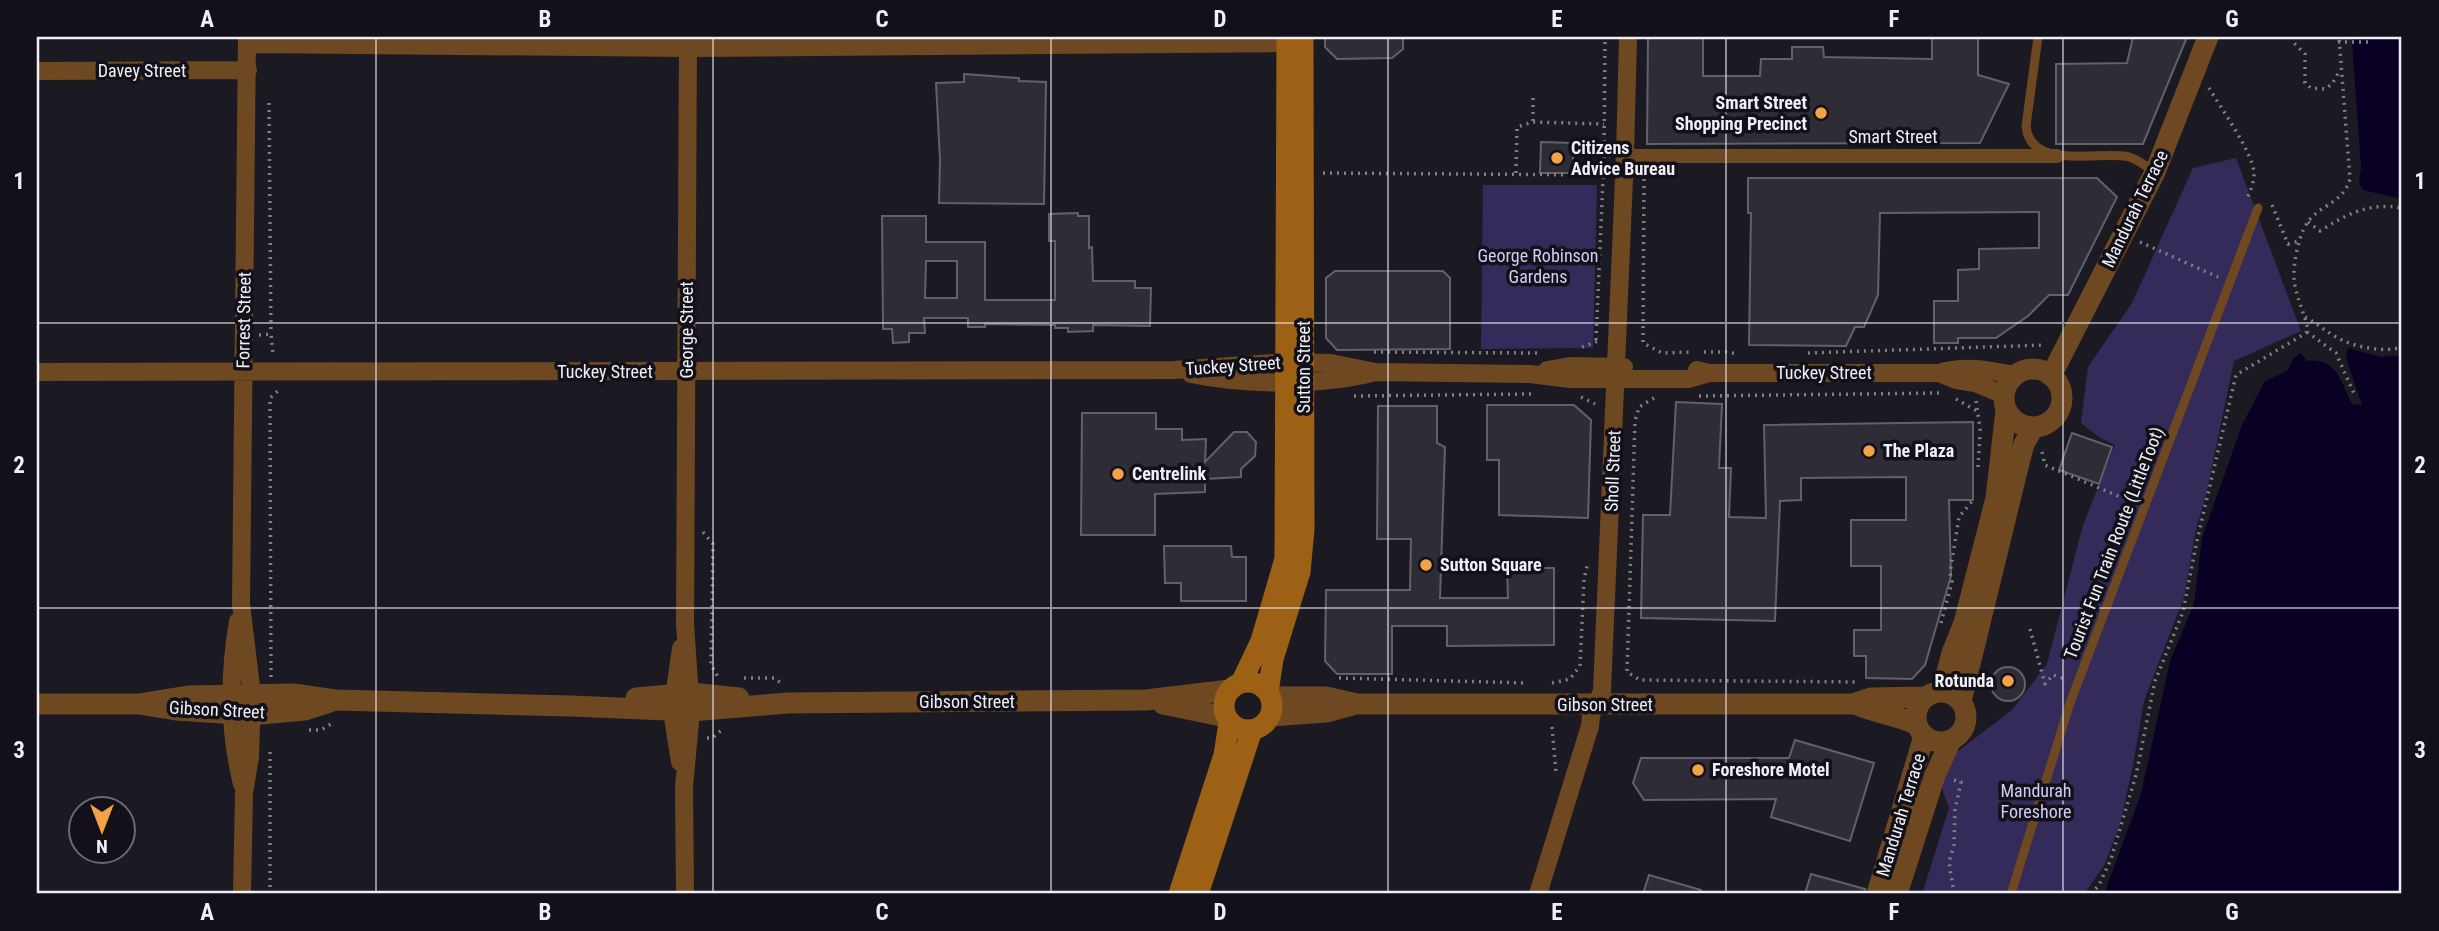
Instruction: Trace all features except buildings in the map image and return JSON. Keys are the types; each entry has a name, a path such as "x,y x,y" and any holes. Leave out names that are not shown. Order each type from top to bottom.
{"main road":[{"name":"Sutton Street","path":"1235,686 1261,641 1286,559 1304,173 1295,40"},
{"name":"Sutton Street","path":"1270,701 1273,659 1300,572 1304,529 1296,371 1295,40"},
{"path":"1179,894 1224,755 1227,720 1224,702 1235,686 1256,683 1270,701 1266,723 1252,730 1242,730 1227,720"},
{"path":"1198,894 1252,730"}],"street":[{"name":"Sholl Street","path":"1538,894 1602,691 1628,37"},
{"name":"Mandurah Terrace","path":"2051,376 2155,172 2208,37"},
{"path":"247,41 1295,40"},
{"name":"Forrest Street","path":"242,894 244,793 250,757 234,645 241,604 247,41"},
{"name":"George Street","path":"685,894 682,702 685,624 688,42"},
{"name":"Davey Street","path":"37,71 248,70"},
{"name":"Smart Street","path":"1625,156 2057,156"},
{"name":"Tuckey Street","path":"37,372 1174,370 1219,379 1296,371 1331,363 1375,372 1530,374 1570,379 1616,373 1688,379 1709,373 1939,373 1956,368 1982,369 2014,375"},
{"path":"1943,696 1952,653 1964,623 1996,498 2007,384 2014,375 2033,369 2051,376 2061,390 2061,407 2035,437 2024,444 1943,696 1916,709 1920,730 1938,742 1958,736 1966,723 1966,715 1943,696"},
{"name":"Tuckey Street","path":"1939,373 1956,380 1975,383 2005,403"},
{"path":"2005,403 2017,422 2035,437"},
{"name":"Gibson Street","path":"37,704 139,704 188,696 243,705 293,694 335,700 571,706 682,702 1146,700 1235,686"},
{"name":"Gibson Street","path":"1270,701 1326,712 1357,704 1853,704 1871,698 1943,696"},
{"name":"Gibson Street","path":"1146,700 1227,720"},
{"name":"Gibson Street","path":"1853,704 1871,712 1891,714 1920,730"},
{"name":"Mandurah Terrace","path":"1877,894 1920,730"},
{"name":"Mandurah Terrace","path":"1898,894 1935,775 1951,740"}],"lane":[{"path":"2038,37 2026,126 2027,139 2036,148 2057,156"},
{"name":"Smart Street","path":"2057,156 2128,156 2155,172"},
{"name":"Tourist Fun Train Route (LittleToot)","path":"2011,894 2070,703 2258,208"}],"path":[{"path":"1604,156 1605,37"},
{"path":"2293,37 2293,42 2305,54 2305,83 2311,88 2319,91 2325,89 2332,84 2340,70"},
{"path":"2354,396 2336,354 2307,332 2294,280 2299,241 2308,222 2347,191 2350,179 2338,40 2371,42 2370,37"},
{"path":"2197,68 2250,158 2254,171 2253,182 2244,206"},
{"path":"1533,98 1533,122"},
{"path":"269,103 271,334"},
{"path":"1516,173 1517,127 1533,122 1604,124"},
{"path":"1643,344 1645,156"},
{"path":"1304,173 1604,175"},
{"path":"2258,208 2262,202 2269,201 2288,244 2299,241"},
{"path":"2308,222 2320,231 2348,213 2368,208 2402,208"},
{"path":"2124,235 2218,277"},
{"path":"2305,317 2339,339 2369,348 2402,347"},
{"path":"2091,894 2099,885 2111,859 2137,775 2155,681 2183,612 2236,375 2307,332"},
{"path":"1579,349 1597,340 1604,340"},
{"path":"1631,340 1662,353 1726,352 1745,356"},
{"path":"1800,354 2050,345"},
{"path":"1373,352 1544,353"},
{"path":"279,679 271,679 270,398 284,386 286,372"},
{"path":"1688,395 1945,393 1977,411"},
{"path":"1350,396 1541,394"},
{"path":"1661,394 1639,407 1635,421 1627,672 1640,680 1864,682"},
{"path":"1976,399 1980,435 1978,472"},
{"path":"1595,404 1595,417"},
{"path":"1634,404 1639,407"},
{"path":"1980,435 1992,437"},
{"path":"2035,437 2045,465 2135,502"},
{"path":"1939,631 1952,582 1950,573 1959,517 1976,497"},
{"path":"701,528 713,544 711,665 719,679"},
{"path":"1336,678 1553,683 1570,679 1580,666 1584,579 1591,553"},
{"path":"2030,629 2045,684 2053,675 2067,680"},
{"path":"1552,727 1556,778"},
{"path":"270,742 270,894"},
{"path":"1954,894 1949,862 1954,845 1955,810 1961,782"}],"green space":[{"name":"Mandurah Foreshore","path":"2236,158 2301,331 2234,361 2206,495 2196,529 2184,597 2144,701 2120,824 2104,866 2084,894 1922,894 1949,808 1939,780 1953,755 2012,710 2047,664 2083,525 2115,445 2081,423 2088,367 2132,303 2193,168"},
{"name":"George Robinson Gardens","path":"1483,185 1597,185 1593,348 1481,349"}],"shaded area":[{"path":"2354,37 2402,37 2402,199 2363,190 2359,183 2361,167 2352,43"},
{"path":"2348,348 2381,357 2402,355 2402,894 2104,894 2141,794 2170,661 2194,604 2202,538 2242,425 2265,381 2287,371 2293,359 2300,353 2307,361 2317,361 2331,367 2341,380 2352,404 2362,405 2346,358"}],"place":[{"name":"Smart Street Shopping Precinct","path":"1821,113"},
{"name":"Citizens Advice Bureau","path":"1557,158"},
{"name":"The Plaza","path":"1869,451"},
{"name":"Centrelink","path":"1118,474"},
{"name":"Sutton Square","path":"1426,565"},
{"name":"Rotunda","path":"2008,681"},
{"name":"Foreshore Motel","path":"1698,770"}]}
